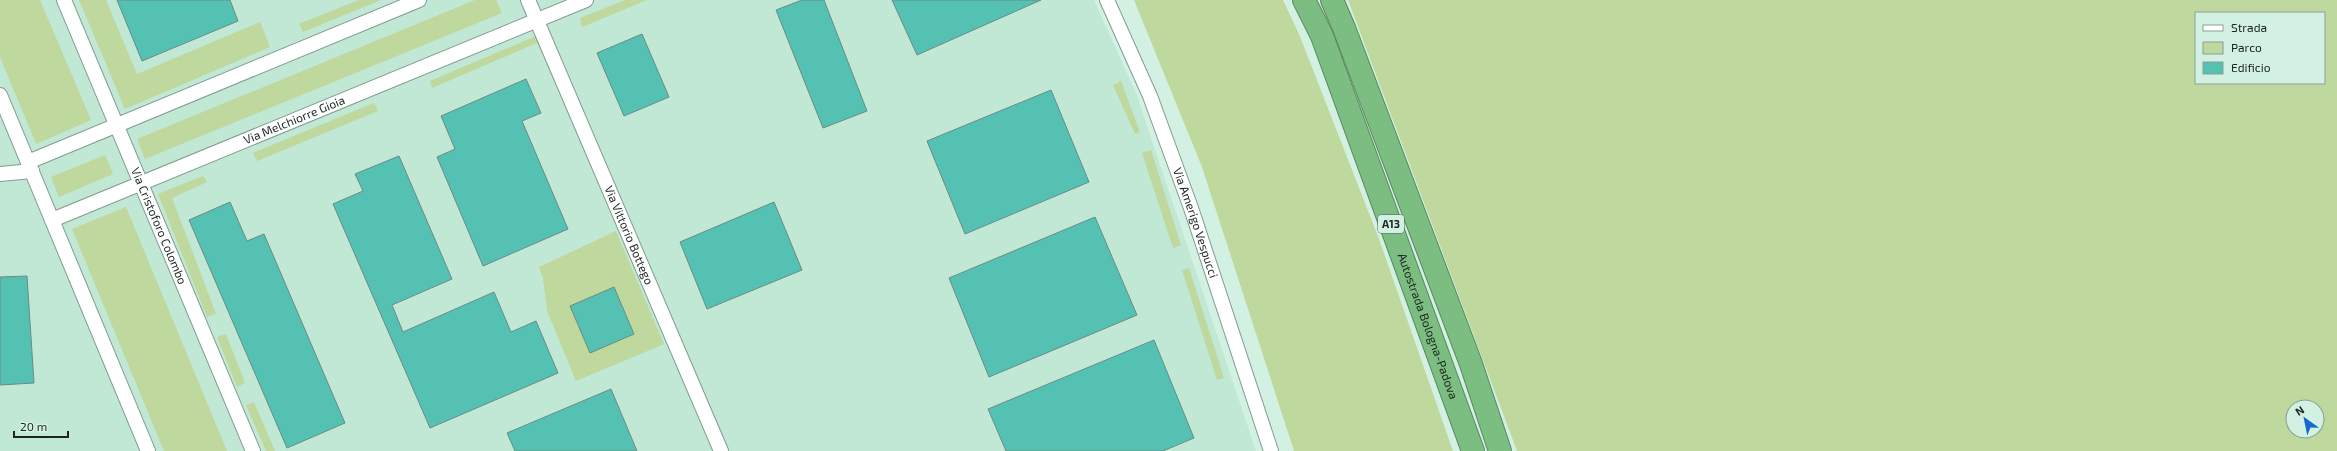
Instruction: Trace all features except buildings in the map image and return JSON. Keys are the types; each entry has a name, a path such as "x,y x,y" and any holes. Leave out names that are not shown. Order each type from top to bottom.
{"highway":[{"name":"Autostrada Bologna-Padova","path":"1304,0 1324,44 1473,451"},
{"name":"A13","path":"1332,0 1471,364 1500,451"}],"street":[{"name":"Via Cristoforo Colombo","path":"64,0 253,451"},
{"path":"0,174 30,167 117,125 419,0"},
{"path":"528,0 536,20"},
{"name":"Via Melchiorre Gioia","path":"52,220 586,0"},
{"name":"Via Amerigo Vespucci","path":"1107,0 1150,96 1188,201 1271,451"},
{"name":"Via Vittorio Bottego","path":"536,20 720,451"},
{"path":"0,95 148,451"}],"shaded area":[{"path":"0,0 1094,0 1136,93 1256,451 0,451"}],"green space":[{"path":"0,0 40,0 91,120 36,144 0,57"},
{"path":"79,0 106,0 137,74 260,22 270,47 125,109"},
{"path":"359,0 381,0 303,32 299,24"},
{"path":"475,0 496,0 502,13 145,159 137,139"},
{"path":"625,0 647,0 582,27 580,18"},
{"path":"1134,0 1283,0 1299,34 1379,239 1453,451 1294,451 1202,167"},
{"path":"1348,0 2337,0 2337,451 1517,451"},
{"path":"536,36 539,42 432,88 430,81"},
{"path":"1121,81 1140,132 1135,134 1113,85"},
{"path":"374,103 378,111 257,161 253,153"},
{"path":"1151,150 1181,245 1173,248 1142,153"},
{"path":"105,155 113,174 59,197 51,177"},
{"path":"203,176 207,182 172,198 216,314 207,317 158,194"},
{"path":"126,207 227,451 164,451 72,229"},
{"path":"616,231 664,344 576,381 547,311 543,278 539,267"},
{"path":"1189,268 1224,378 1217,380 1182,270"},
{"path":"226,334 245,383 237,387 217,337"},
{"path":"254,402 275,451 266,451 246,405"}]}
